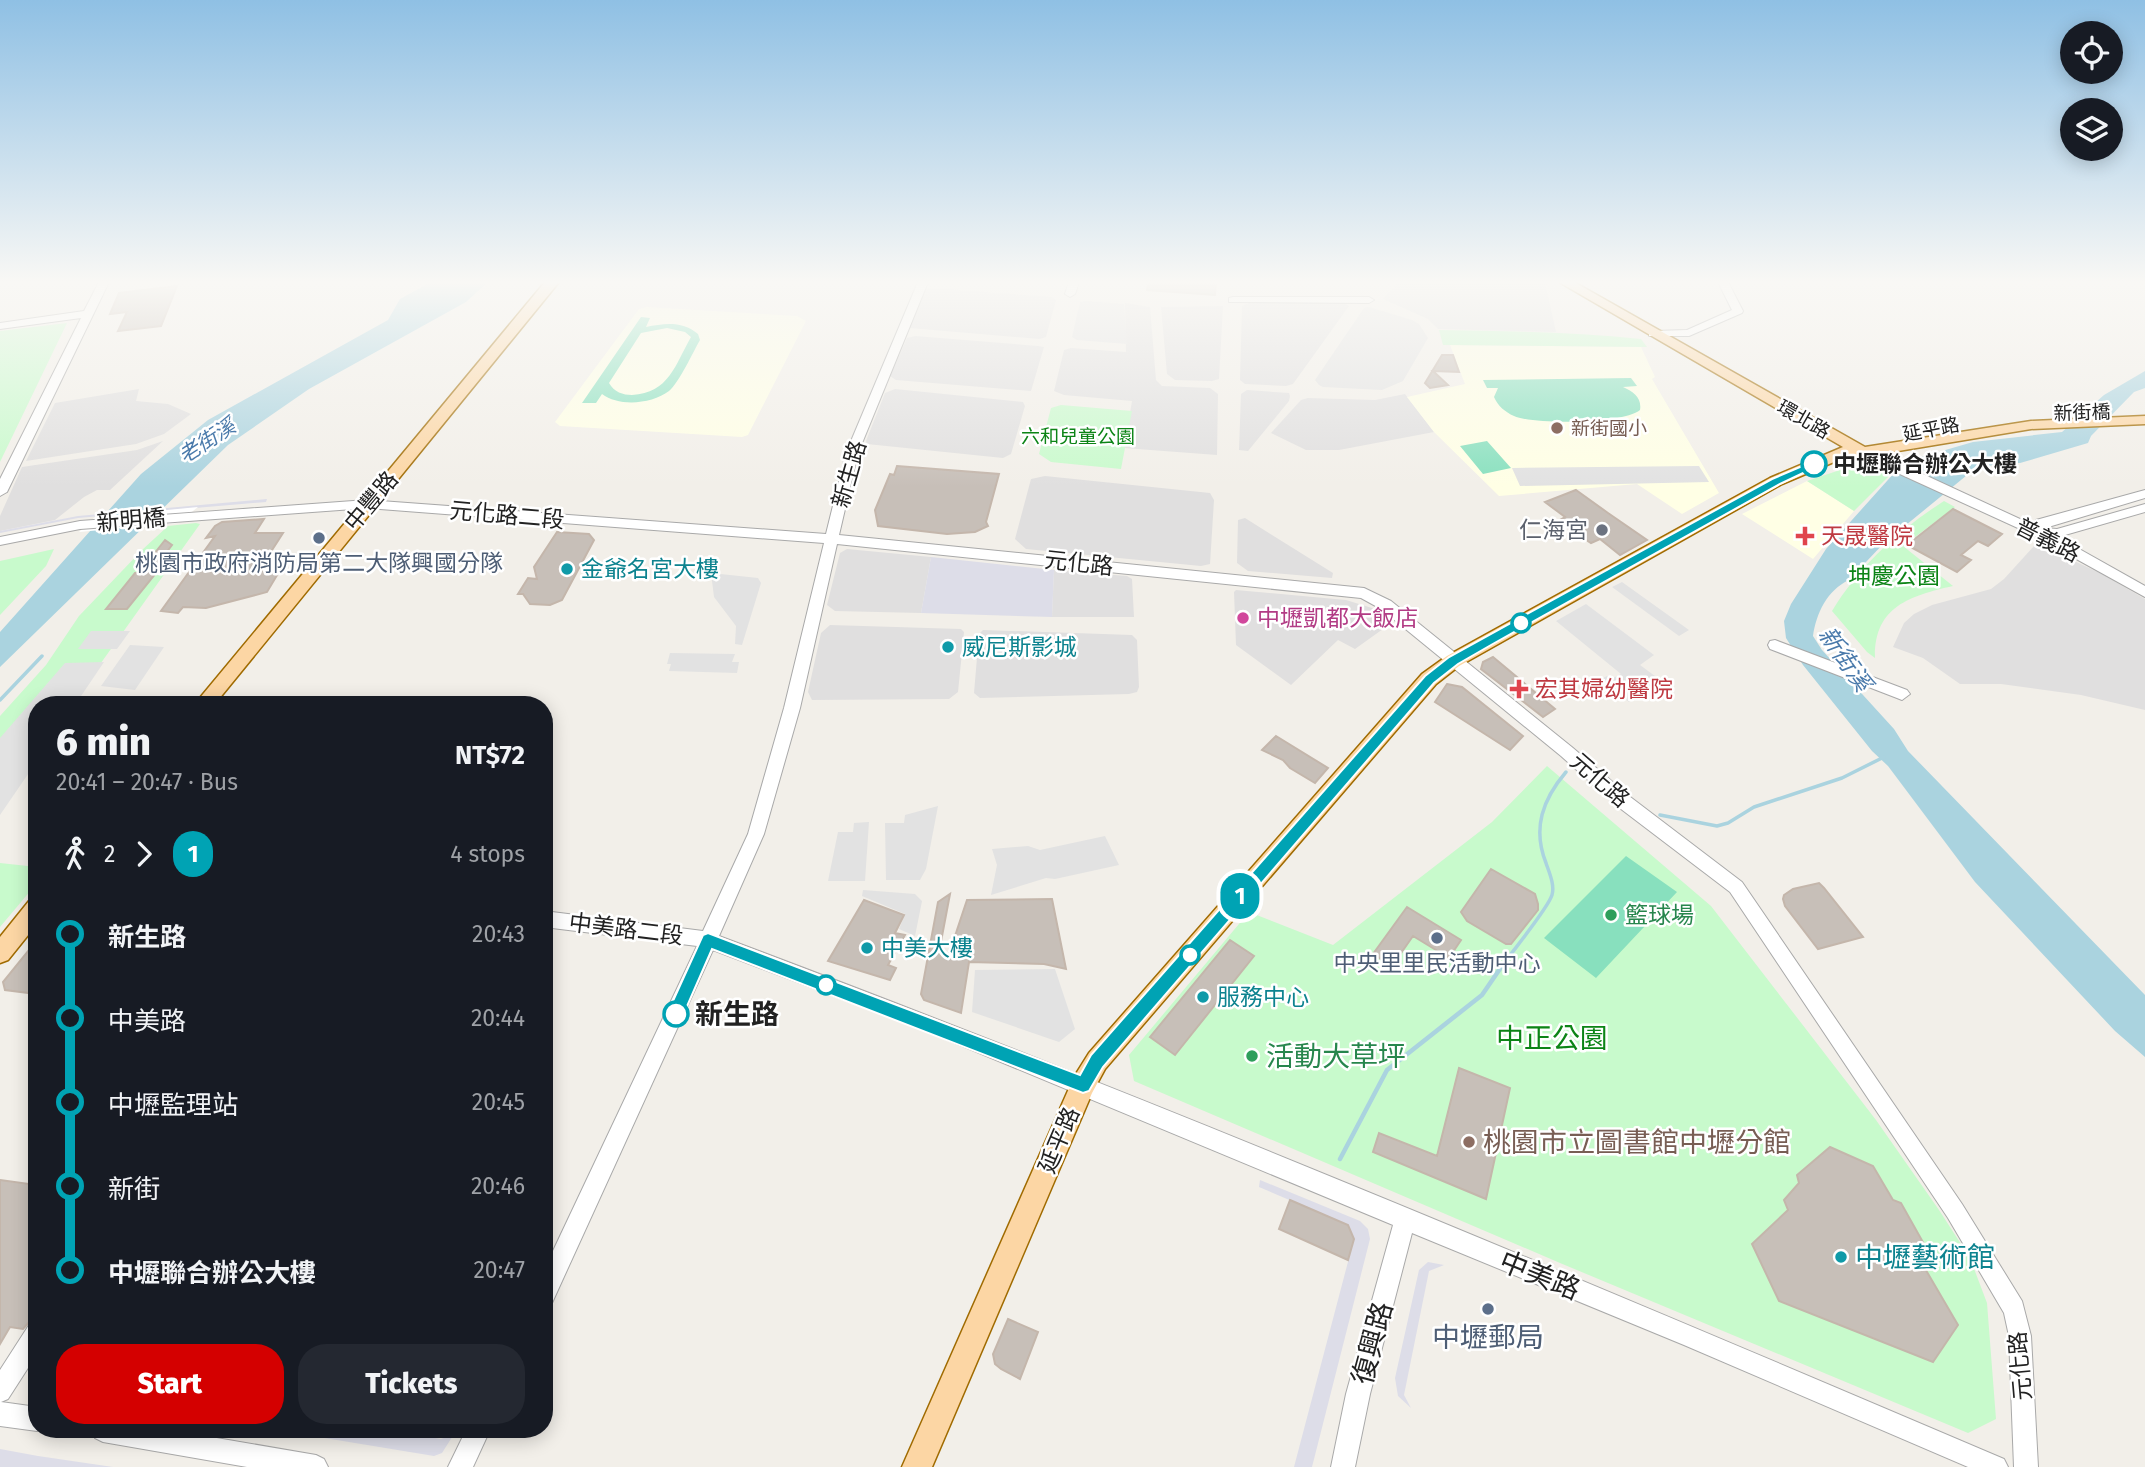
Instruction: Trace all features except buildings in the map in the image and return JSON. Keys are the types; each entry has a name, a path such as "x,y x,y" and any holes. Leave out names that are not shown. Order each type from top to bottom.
{"main road":[{"name":"中豐路","path":"210,696 495,350"},
{"name":"環北路","path":"1683,350 1862,450"},
{"name":"環北路","path":"1699,350 1862,450"},
{"name":"新街橋","path":"2025,420 2144,416"},
{"name":"延平路","path":"917,1467 1083,1085 1105,1051 1429,679 1453,661 1776,481 1862,450 2025,420"},
{"path":"0,953 28,919"}],"street":[{"path":"0,492 69,350"},
{"name":"新生路","path":"553,1276 650,1071 755,834 769,794 852,453 895,350"},
{"name":"普義路","path":"1862,450 2036,531 2145,592"},
{"path":"2145,494 2041,523 2036,531 2057,533 2145,508"},
{"name":"元化路二段","path":"182,516 367,504 832,539"},
{"name":"新明橋","path":"0,541 80,525 182,516"},
{"name":"元化路","path":"832,539 1364,593 1386,605 1623,801 1727,880 1749,905 1955,1211 2014,1309 2020,1336 2026,1467"},
{"path":"1775,645 1902,694"},
{"name":"中美路二段","path":"553,920 708,940 1083,1085"},
{"name":"中美路","path":"1083,1085 1692,1337 1996,1467"},
{"name":"復興路","path":"1343,1467 1359,1394 1405,1220"},
{"path":"0,1391 28,1347"},
{"path":"0,1414 28,1418"},
{"path":"149,1438 316,1467"},
{"path":"460,1467 474,1438"}],"shaded area":[{"path":"608,350 791,350 748,435 742,437 560,426 555,422"},
{"path":"901,350 1043,350 1031,391 896,380 890,376"},
{"path":"1064,350 1154,350 1156,380 1162,386 1210,388 1218,394 1217,455 1124,448 1132,401 1064,395 1054,391"},
{"path":"1165,350 1221,350 1219,379 1175,380 1167,374"},
{"path":"1241,350 1317,350 1293,384 1245,384 1240,380"},
{"path":"1335,350 1421,350 1403,381 1382,390 1323,387 1315,380"},
{"name":"新街國小","path":"1452,350 1643,350 1655,377 1652,379 1719,493 1682,514 1637,484 1499,496 1434,432 1407,397 1465,384"},
{"path":"139,389 136,401 168,404 191,414 164,434 136,444 26,461 55,403"},
{"path":"895,389 1023,402 1025,406 1011,454 1003,458 867,444 885,393"},
{"path":"1247,390 1289,393 1290,396 1289,401 1248,451 1239,450 1241,394"},
{"path":"1405,394 1434,432 1339,450 1306,450 1271,433 1301,400 1375,400"},
{"path":"163,441 110,490 97,490 84,497 55,520 0,531 0,516 22,467 137,450"},
{"path":"1699,466 1709,482 1520,486 1512,468"},
{"path":"1045,476 1210,493 1214,500 1210,564 1201,566 1026,549 1015,539 1031,479"},
{"name":"天晟醫院","path":"1807,481 1854,511 1813,559 1742,514"},
{"path":"267,499 266,502 78,518 0,533 78,516"},
{"path":"1245,518 1333,573 1332,578 1248,571 1237,563 1238,520"},
{"path":"2034,546 2042,546 2102,574 2145,599 2145,710 2081,695 2001,684 1960,684 1923,658 1893,647 1904,623 1914,614 1932,605 1991,589 2004,579"},
{"path":"847,549 931,557 921,613 835,611 827,605 840,553"},
{"path":"931,557 1054,570 1052,617 921,613"},
{"path":"1054,570 1127,576 1132,579 1134,617 1052,617"},
{"path":"711,573 758,578 761,583 742,645 735,644 736,626 714,597"},
{"path":"1622,582 1689,630 1679,636 1612,587"},
{"path":"1236,590 1346,600 1372,608 1390,624 1355,649 1338,640 1291,685 1236,645"},
{"path":"1586,604 1654,655 1640,665 1663,682 1629,702 1601,679 1607,676 1611,679 1621,674 1556,621"},
{"path":"830,625 961,629 964,632 958,692 949,699 812,700 808,692 821,633"},
{"path":"983,630 1132,635 1137,640 1139,687 1137,692 1129,694 980,698 974,693 979,634"},
{"path":"91,631 130,631 117,649 78,649"},
{"path":"130,645 164,647 135,690 101,686"},
{"path":"670,653 735,654 732,662 739,662 737,673 669,671 671,664 667,664"},
{"path":"104,662 81,696 36,696 65,663"},
{"path":"28,706 28,774 0,815 0,738"},
{"path":"938,806 926,869 920,880 886,880 885,823 904,823 905,815"},
{"path":"869,822 865,881 828,881 838,832 853,832 854,823"},
{"path":"1105,836 1119,865 1055,879 1046,878 991,895 997,865 992,849 1028,846 1040,850"},
{"path":"863,890 915,894 922,901 915,936 899,929 905,914 862,896"},
{"path":"1055,969 1075,1029 1059,1042 972,1012 975,970"},
{"path":"1260,1180 1360,1221 1368,1229 1370,1239 1312,1467 1294,1467 1354,1239 1348,1225 1259,1187"},
{"path":"1428,1262 1444,1265 1429,1271 1404,1395 1411,1408 1398,1396 1395,1378 1419,1270"},
{"path":"325,1438 451,1438 442,1453 434,1456"},
{"path":"0,1449 38,1456 113,1467 0,1467"}],"green space":[{"path":"0,350 54,350 0,462"},
{"path":"618,350 630,350 609,383 613,389 632,395 655,389 669,376 684,350 694,350 673,387 662,395 645,401 626,402 602,394 596,403 582,403"},
{"path":"1631,378 1637,386 1623,387 1636,396 1640,402 1640,410 1616,418 1578,422 1540,421 1514,416 1502,408 1494,397 1498,388 1487,388 1483,380"},
{"name":"六和兒童公園","path":"1061,405 1132,411 1121,469 1051,462 1039,454 1051,408"},
{"path":"1487,441 1511,468 1483,474 1460,446"},
{"path":"1858,464 1870,466 1889,476 1854,511 1807,481"},
{"name":"坤慶公園","path":"1944,501 1955,507 1903,546 1953,586 1922,594 1888,615 1876,641 1875,658 1832,611 1855,578 1882,550 1911,524"},
{"path":"200,524 77,696 28,696 28,729 0,802 0,716 46,665 79,616 168,526"},
{"path":"54,549 46,566 0,615 0,561"},
{"name":"中正公園","path":"1547,766 1711,906 1876,1120 1939,1210 1970,1258 1987,1303 1996,1419 1968,1433 1134,1081 1129,1055 1249,912 1333,945 1492,822"},
{"name":"籃球場","path":"1626,856 1677,892 1596,978 1544,938"},
{"path":"0,863 28,866 28,894 0,927"}],"water":[{"name":"老街溪","path":"333,350 379,350 309,389 228,445 0,667 0,632 141,474 208,420"},
{"name":"新街溪","path":"2145,371 2145,388 2134,392 2091,436 2088,443 2020,463 1999,463 1972,471 1884,543 1849,580 1829,596 1820,611 1813,636 1822,650 1894,729 1908,751 2145,995 2145,1057 2115,1031 1975,882 1888,766 1872,751 1803,665 1786,638 1784,621 1791,604 1826,549 1904,462 1973,442 2062,432 2104,395"}],"pier":[{"path":"198,507 178,523 79,532 95,517"}],"waterway":[{"path":"0,700 42,656"},
{"path":"1660,815 1717,826 1728,823 1754,807 1842,778 1884,757"},
{"path":"1505,962 1552,895 1552,883 1542,850 1540,826 1546,803 1566,772"},
{"path":"1340,1159 1387,1070 1482,995 1506,960"}],"bus line":[{"name":"1","path":"676,1014 708,940 1083,1085 1097,1061 1429,679 1453,661 1487,642 1776,481 1814,464"}],"place":[{"name":"新街國小","path":"1557,428"},
{"name":"中壢聯合辦公大樓","path":"1814,464"},
{"name":"仁海宮","path":"1602,530"},
{"name":"天晟醫院","path":"1805,536"},
{"name":"桃園市政府消防局第二大隊興國分隊","path":"319,538"},
{"name":"金爺名宮大樓","path":"567,569"},
{"name":"中壢凱都大飯店","path":"1243,618"},
{"name":"威尼斯影城","path":"948,647"},
{"name":"宏其婦幼醫院","path":"1519,689"},
{"name":"籃球場","path":"1611,915"},
{"name":"中央里里民活動中心","path":"1437,938"},
{"name":"中美大樓","path":"867,948"},
{"name":"服務中心","path":"1203,997"},
{"name":"新生路","path":"676,1014"},
{"name":"活動大草坪","path":"1252,1056"},
{"name":"桃園市立圖書館中壢分館","path":"1469,1142"},
{"name":"中壢藝術館","path":"1841,1257"},
{"name":"中壢郵局","path":"1488,1309"}]}
